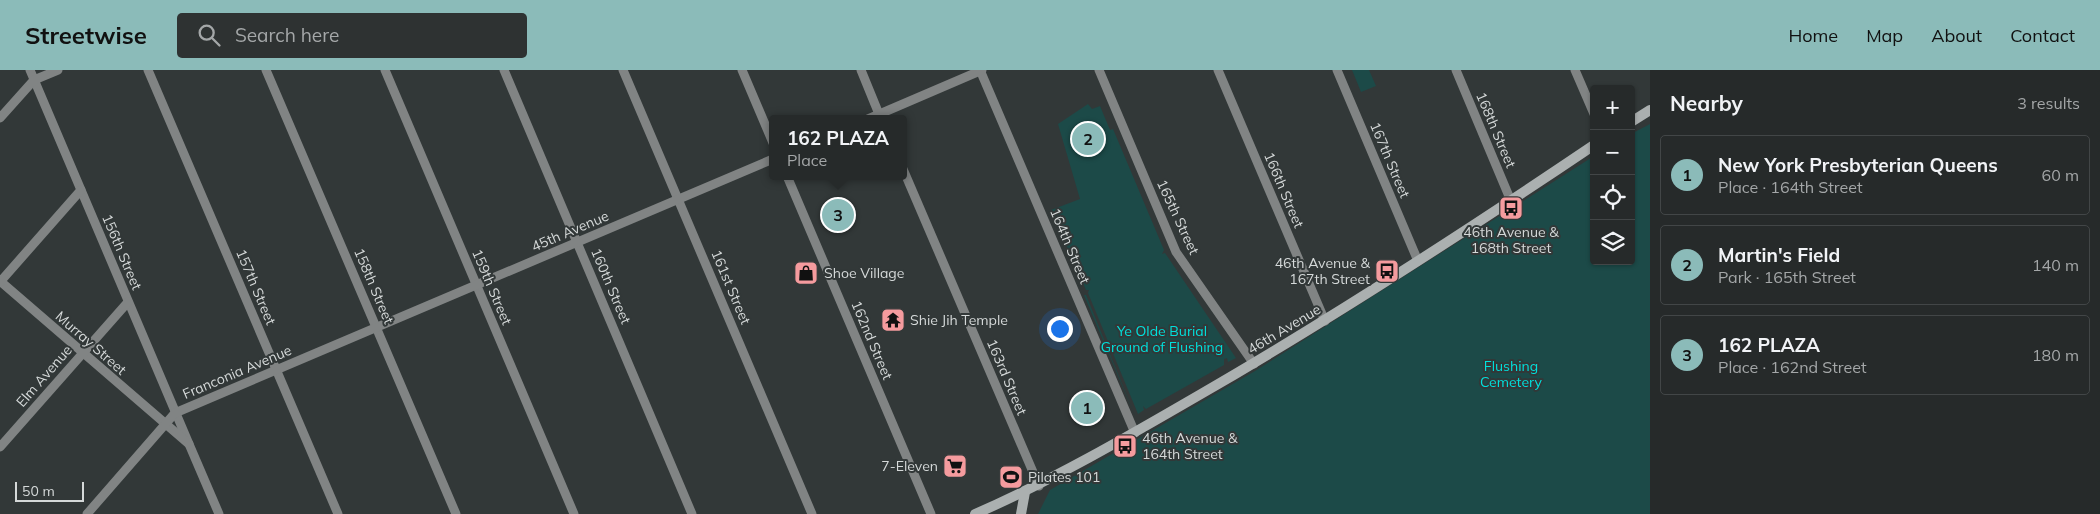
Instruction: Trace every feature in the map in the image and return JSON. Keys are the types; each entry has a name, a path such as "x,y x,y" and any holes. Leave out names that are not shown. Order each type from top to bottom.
{"street":[{"name":"156th Street","path":"30,70 219,514"},
{"path":"0,118 34,80 58,70"},
{"name":"157th Street","path":"148,70 338,514"},
{"name":"158th Street","path":"266,70 456,514"},
{"name":"159th Street","path":"385,70 574,514"},
{"name":"160th Street","path":"504,70 692,514"},
{"name":"161st Street","path":"623,70 812,514"},
{"path":"742,70 769,134"},
{"path":"861,70 881,115"},
{"path":"883,115 981,70"},
{"name":"164th Street","path":"981,70 1135,433"},
{"name":"165th Street","path":"1099,70 1176,252 1254,364"},
{"name":"166th Street","path":"1218,70 1325,321"},
{"name":"167th Street","path":"1337,70 1418,261"},
{"name":"168th Street","path":"1456,70 1512,200"},
{"path":"1575,70 1590,105"},
{"path":"1635,119 1650,110"},
{"name":"46th Avenue","path":"975,514 991,511 1039,486 1254,364 1325,321 1590,148"},
{"name":"45th Avenue","path":"377,328 769,161"},
{"name":"163rd Street","path":"907,178 1039,486"},
{"name":"162nd Street","path":"789,180 931,514"},
{"path":"0,282 81,190"},
{"name":"Murray Street","path":"0,282 165,425"},
{"name":"Elm Avenue","path":"0,447 128,302"},
{"name":"Franconia Avenue","path":"87,514 175,413 377,328"},
{"name":"156th Street","path":"165,425 189,444"},
{"path":"1022,514 1025,492"}],"green space":[{"path":"1352,70 1369,70 1376,86 1361,92"},
{"name":"Ye Olde Burial Ground of Flushing","path":"1088,104 1092,109 1100,106 1110,130 1113,129 1164,250 1162,254 1165,253 1236,358 1228,362 1227,358 1224,359 1224,365 1146,409 1143,406 1144,410 1138,414 1088,293 1089,290 1086,290 1051,210 1080,199 1058,124"},
{"name":"Flushing Cemetery","path":"1650,124 1650,514 1038,514 1050,490 1255,371 1590,159 1590,265 1635,265 1635,132"},
{"path":"1084,295 1086,295 1135,416"}],"place":[{"name":"Martin's Field","path":"1088,139"},
{"name":"46th Avenue & 168th Street","path":"1511,208"},
{"name":"162 PLAZA","path":"838,215"},
{"name":"46th Avenue & 167th Street","path":"1387,271"},
{"name":"Shoe Village","path":"806,273"},
{"name":"Shie Jih Temple","path":"893,320"},
{"name":"New York Presbyterian Queens","path":"1087,408"},
{"name":"46th Avenue & 164th Street","path":"1125,446"},
{"name":"7-Eleven","path":"955,466"},
{"name":"Pilates 101","path":"1011,477"}]}
